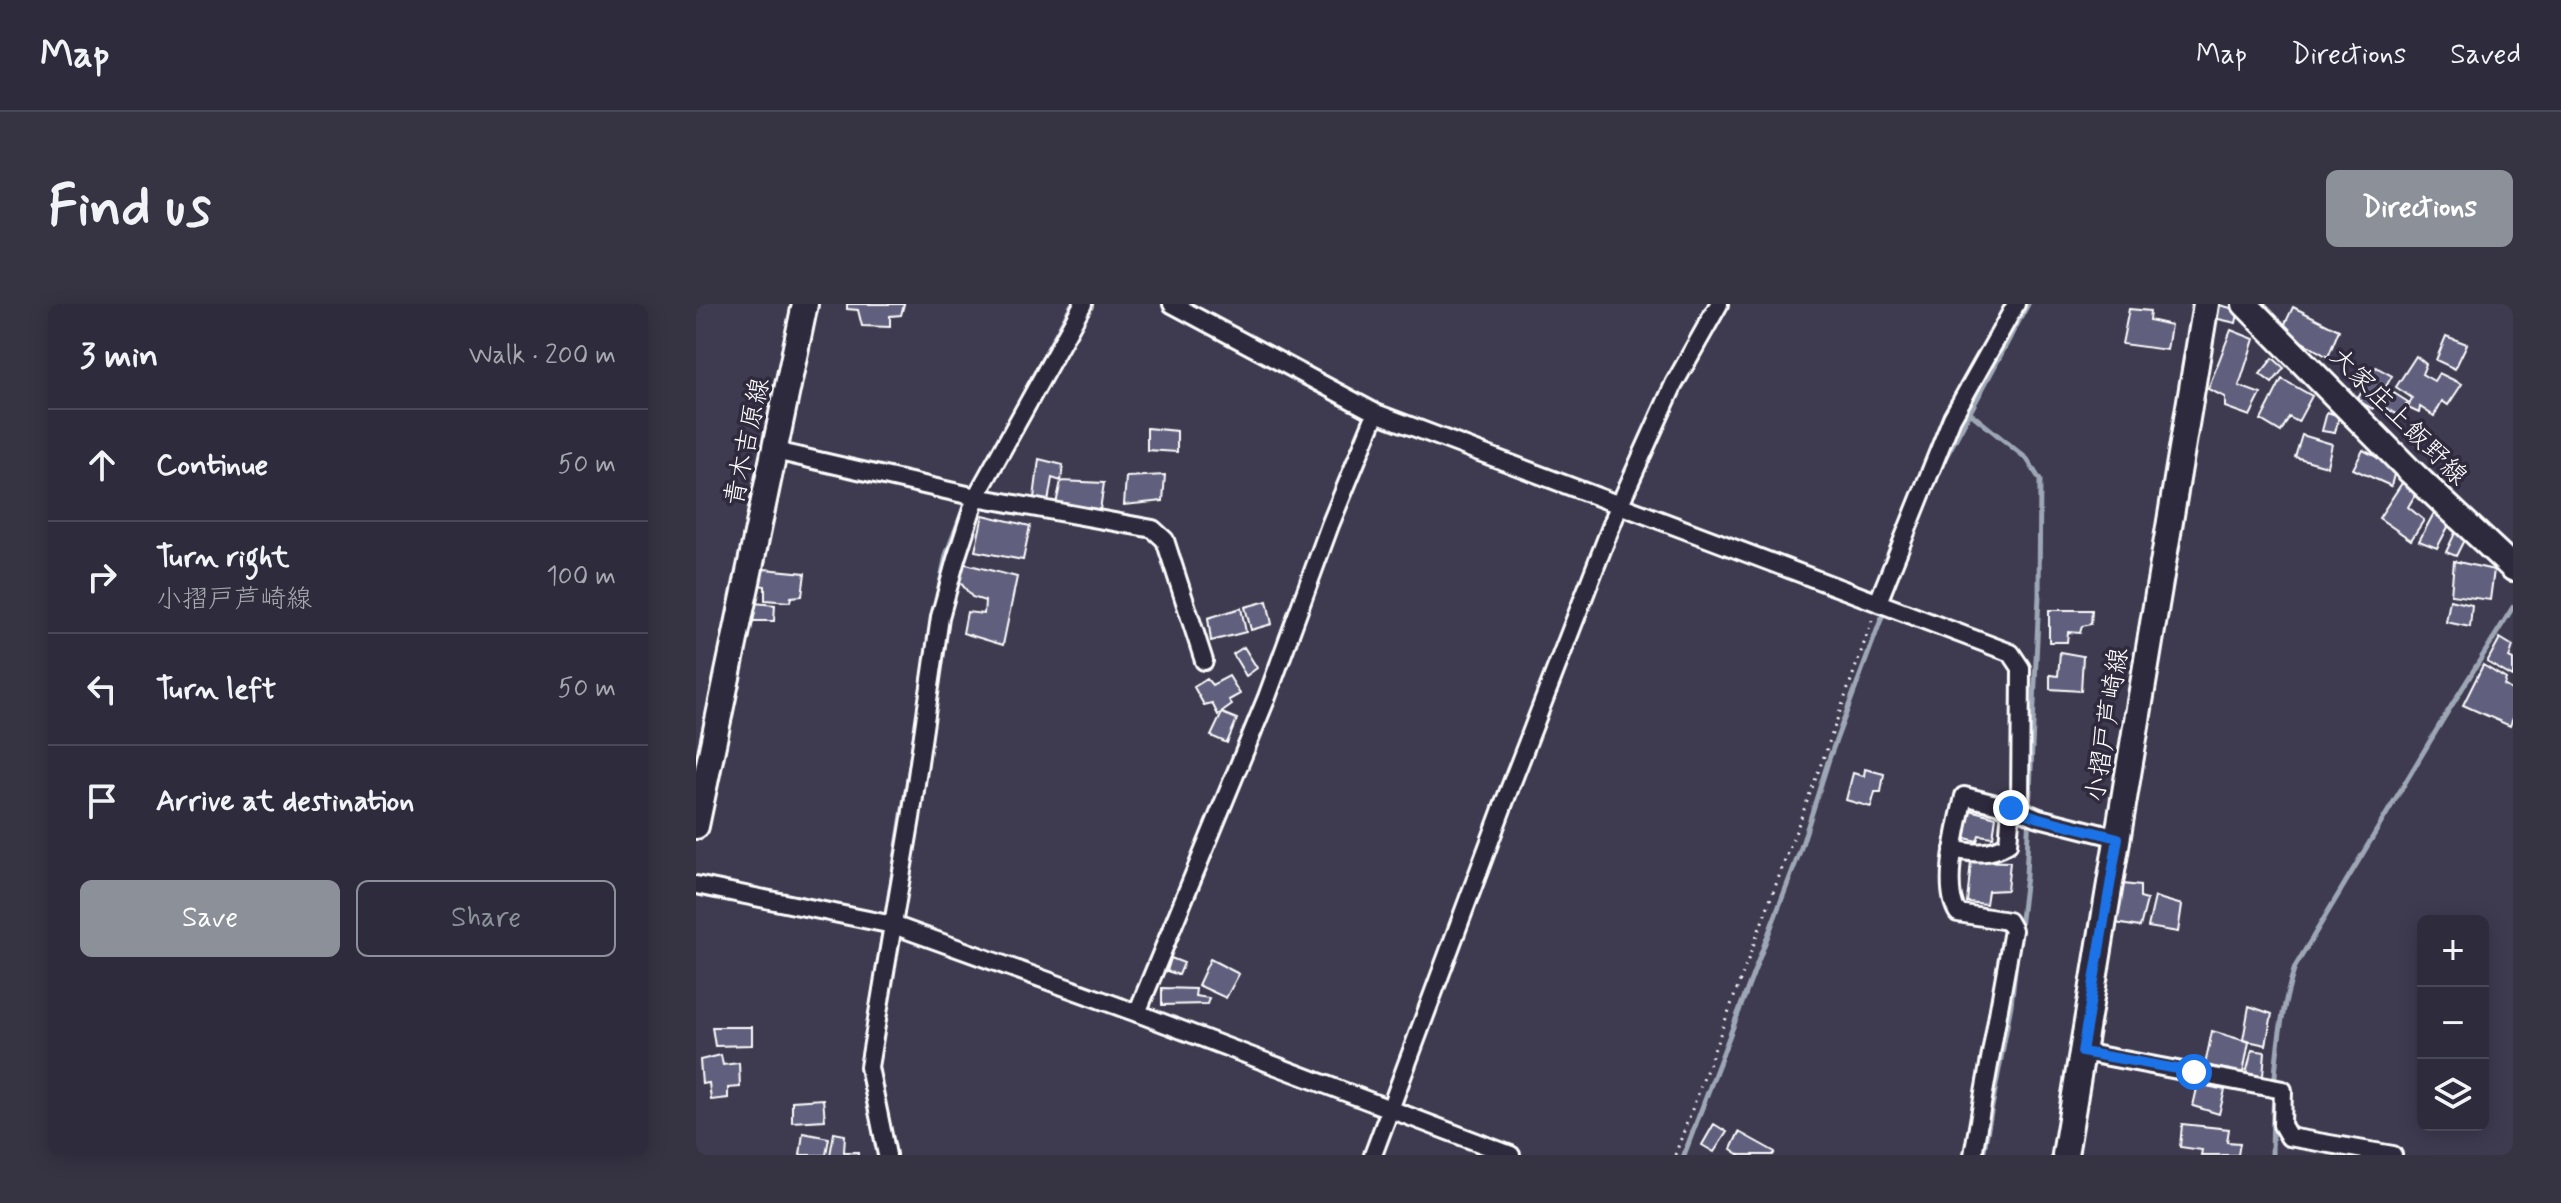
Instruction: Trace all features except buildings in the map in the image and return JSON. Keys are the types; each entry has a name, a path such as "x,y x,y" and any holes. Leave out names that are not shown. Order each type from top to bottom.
{"main road":[{"name":"青木吉原線","path":"696,826 805,304"},
{"name":"小摺戸芦崎線","path":"2065,1155 2206,304"},
{"name":"大家庄上飯野線","path":"2245,304 2410,471 2513,568"}],"street":[{"path":"887,1155 869,1067 940,617 976,497 1083,304"},
{"path":"1172,304 1376,413 2011,653 2021,668 2015,809 2008,844 1992,853 1953,849"},
{"path":"1373,1155 1619,506 1674,384 1719,304"},
{"path":"1878,602 1952,418 2016,304"},
{"path":"1137,1013 1267,697 1330,525 1376,413"},
{"path":"775,451 976,497 1153,529 1165,540 1204,661"},
{"path":"1973,1155 2013,930 2008,921 1958,913 1951,904 1953,849 1964,796 2118,838"},
{"path":"696,885 893,925 1137,1013 1511,1155"},
{"path":"2082,1052 2283,1090 2282,1125 2289,1137 2393,1155"}],"path":[{"path":"1675,1155 1816,778 1878,602"}],"waterway":[{"path":"1023,395 1072,304"},
{"path":"1940,468 2028,304"},
{"path":"1969,412 2027,459 2040,480 2039,596 2026,876 2011,1005 1983,1155"},
{"path":"934,612 946,555 967,499"},
{"path":"1684,1155 1799,854 1829,759 1898,574"},
{"path":"2272,1155 2279,1036 2295,967 2513,607"},
{"path":"870,1113 861,1070 916,728"}],"route":[{"path":"2011,808 2118,838 2082,1052 2194,1072"}]}
